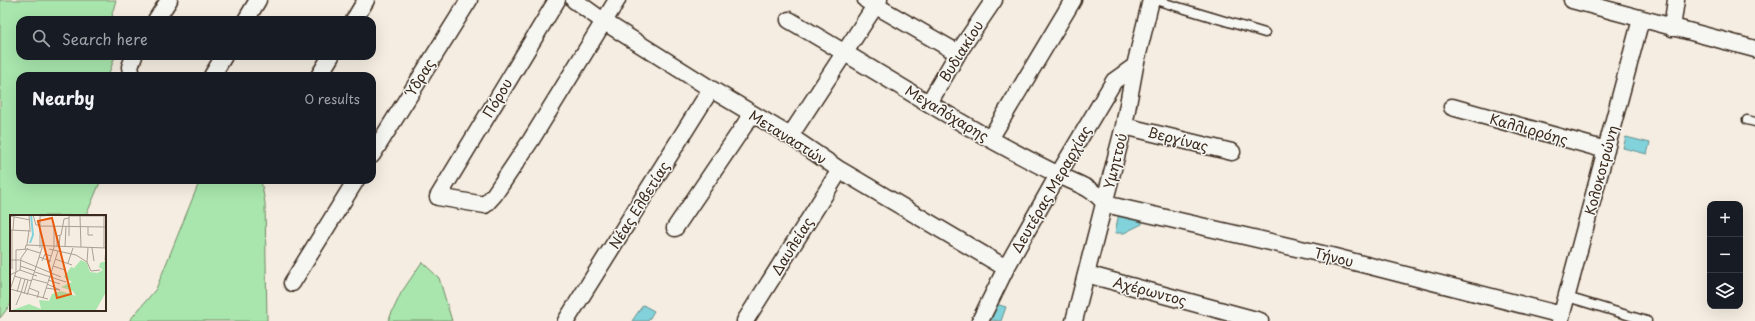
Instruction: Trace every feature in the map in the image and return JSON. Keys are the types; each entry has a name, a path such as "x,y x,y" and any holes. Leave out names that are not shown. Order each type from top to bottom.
{"street":[{"path":"159,16 169,0"},
{"path":"248,16 258,0"},
{"path":"356,16 366,0"},
{"name":"Ύδρας","path":"376,149 469,0"},
{"name":"Πόρου","path":"556,0 438,197 484,205 494,195 531,140 603,21"},
{"name":"Μεταναστών","path":"574,0 603,21 711,89 790,136 840,170 1006,268"},
{"path":"603,21 617,0"},
{"name":"Βυδιακίου","path":"929,103 958,53 994,0"},
{"path":"990,139 1073,0"},
{"name":"Υμηττού","path":"1074,321 1124,126 1135,66 1151,0"},
{"path":"1572,0 1755,50"},
{"path":"1672,28 1676,0"},
{"path":"790,136 873,2 958,53"},
{"name":"Κολοκοτρώνη","path":"1561,318 1641,19"},
{"name":"Μεγαλόχαρης","path":"789,20 844,51 990,139 1058,175 1090,189 1098,194 1105,204"},
{"path":"131,72 130,67 133,60"},
{"path":"214,72 222,60"},
{"path":"321,72 329,60"},
{"name":"Δευτέρας Μεραρχίας","path":"980,321 1006,268 1058,175 1114,81 1135,66"},
{"name":"Νέας Ελβετίας","path":"566,321 711,89"},
{"name":"Καλλιρρόης","path":"1452,107 1606,150"},
{"path":"675,228 752,114"},
{"name":"Βεργίνας","path":"1124,126 1232,152"},
{"name":"Δαυλείας","path":"745,321 840,170"},
{"path":"292,283 354,184"},
{"name":"Τήνου","path":"1105,204 1331,256 1561,318"},
{"name":"Αχέρωντος","path":"1086,274 1260,321"}],"lane":[{"path":"1155,0 1265,33"},
{"path":"1567,296 1647,321"}],"green space":[{"path":"0,0 116,0 113,16 16,16 16,60 114,60 109,72 16,72 16,184 99,184 88,211 85,215 10,215 10,305 0,318"},
{"path":"198,184 262,184 265,203 267,321 129,321 156,289"},
{"path":"422,262 439,278 452,321 388,321 401,293"}],"water":[{"path":"1626,137 1650,143 1647,154 1623,148"},
{"path":"1119,213 1143,219 1142,224 1124,233 1115,233"},
{"path":"996,304 1006,307 1001,321 990,320"},
{"path":"643,305 654,311 648,321 632,321"}]}
